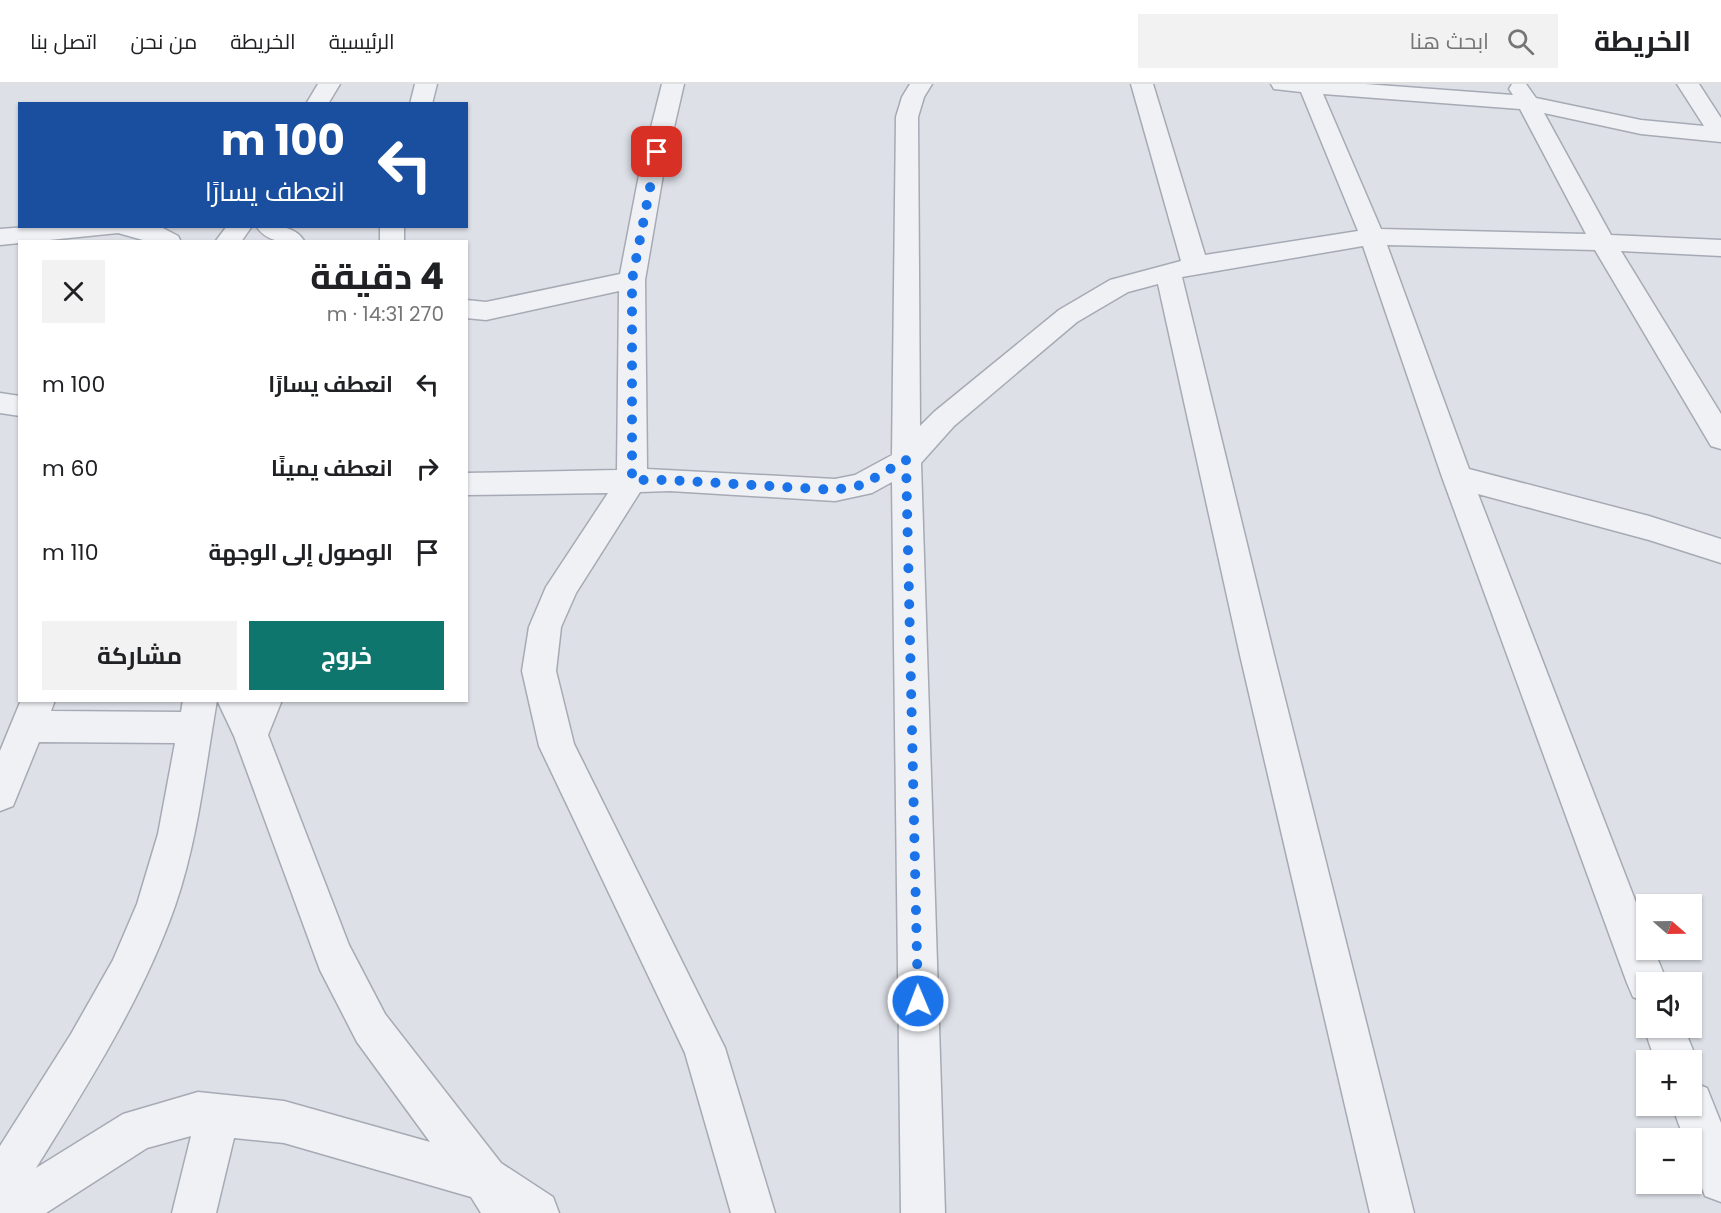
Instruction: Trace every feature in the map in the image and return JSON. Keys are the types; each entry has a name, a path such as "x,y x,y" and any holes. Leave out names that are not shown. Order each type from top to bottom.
{"street":[{"path":"318,102 329,84"},
{"path":"422,102 426,84"},
{"path":"673,84 651,175 632,280 632,480 562,587 545,627 539,671 557,746 704,1048 753,1213"},
{"path":"921,84 912,97 907,117 906,460 923,1213"},
{"path":"1142,84 1182,269 1257,655 1392,1213"},
{"path":"1282,84 1522,93 1641,127 1721,134"},
{"path":"1688,84 1721,134"},
{"path":"1309,86 1372,237 1457,477 1643,972"},
{"path":"1522,93 1603,242 1721,438"},
{"path":"0,237 31,237 84,228"},
{"path":"132,228 151,232 165,240"},
{"path":"229,240 238,228"},
{"path":"271,228 290,240"},
{"path":"468,484 669,480 834,490 862,485 906,460 944,419 1068,316 1119,286 1182,269 1372,237 1712,247 1721,273"},
{"path":"468,309 486,311 632,280"},
{"path":"0,403 18,406"},
{"path":"1457,477 1648,528 1721,551"},
{"path":"237,702 258,718 334,956 371,1028 495,1196"},
{"path":"0,794 33,713 197,714 176,834 152,916 127,974 86,1049 0,1186"},
{"path":"6,1213 138,1129 198,1113 285,1122 537,1213"},
{"path":"194,1213 218,1115"},
{"path":"1697,1116 1721,1180"}],"route":[{"path":"657,152 632,280 632,480 669,480 834,490 862,485 906,460 918,1001"}]}
